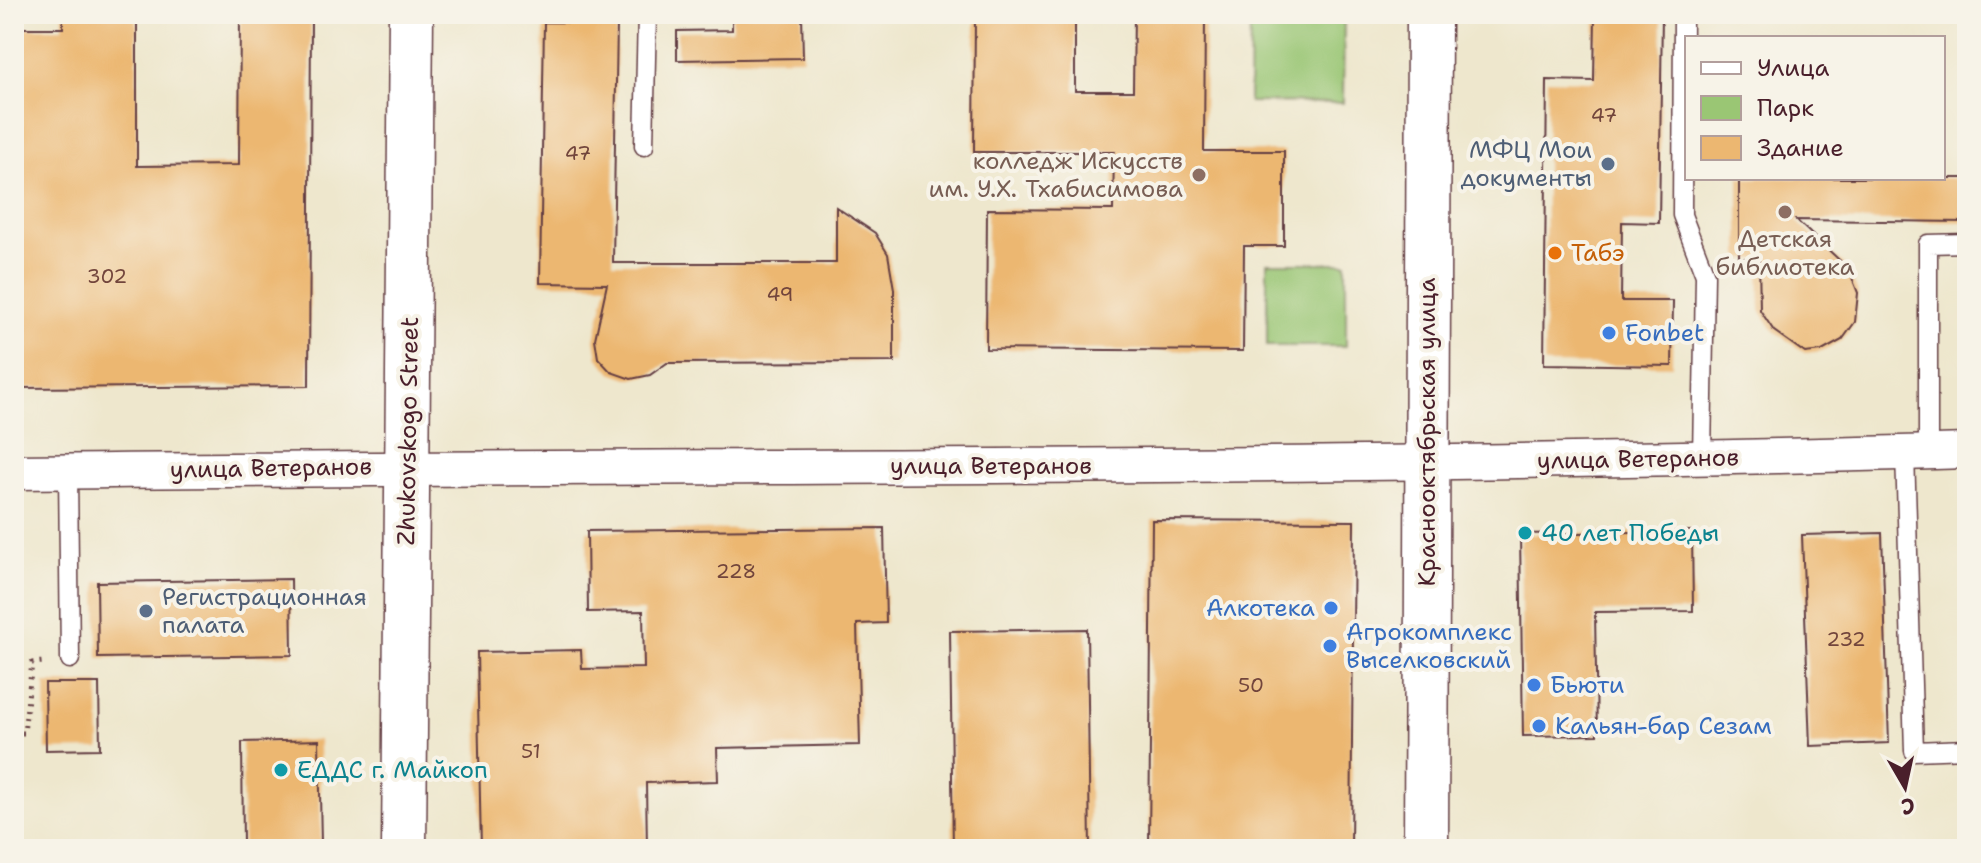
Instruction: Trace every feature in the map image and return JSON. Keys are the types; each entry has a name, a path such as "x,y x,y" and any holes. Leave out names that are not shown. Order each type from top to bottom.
{"street":[{"name":"Zhukovskogo Street","path":"404,849 411,14"},
{"name":"Краснооктябрьская улица","path":"1426,849 1429,14"},
{"name":"улица Ветеранов","path":"14,472 407,467 1314,465 1967,451"}],"lane":[{"path":"644,146 647,14"},
{"path":"1683,14 1682,215 1705,275 1702,458"},
{"path":"1967,243 1928,244 1916,452 1914,751 1967,749"},
{"path":"68,471 70,659"}],"path":[{"path":"14,733 24,733 32,663 70,659"}],"green space":[{"path":"1250,14 1344,14 1343,103 1249,102"},
{"path":"1267,263 1346,263 1346,346 1267,346"}],"building":[{"path":"63,14 137,14 137,166 239,165 240,14 311,14 309,386 14,388 14,28 63,28"},
{"path":"732,14 802,14 803,58 677,60 677,31 732,30"},
{"name":"колледж Искусств им. У.Х. Тхабисимова","path":"975,14 1075,14 1075,91 1133,91 1134,14 1205,14 1204,151 1284,151 1284,246 1244,246 1243,351 986,349 987,209 1113,210 1114,152 974,152"},
{"path":"1595,14 1662,14 1659,223 1622,222 1621,301 1673,301 1672,366 1544,364 1547,80 1594,81"},
{"path":"544,22 617,23 613,263 836,263 836,207 875,233 888,254 894,289 894,362 667,363 650,375 631,379 611,372 598,358 595,339 607,284 540,283"},
{"path":"1967,178 1967,222 1796,220 1848,268 1858,293 1855,322 1842,340 1822,351 1805,353 1774,331 1760,310 1759,259 1739,258 1739,180"},
{"path":"1152,520 1354,521 1351,849 1149,849"},
{"path":"884,528 886,623 857,624 860,745 717,748 718,781 646,783 647,849 481,849 477,652 581,650 582,669 644,668 643,611 588,612 587,531"},
{"path":"1692,531 1693,611 1595,612 1597,735 1523,736 1520,534"},
{"path":"1882,533 1889,743 1810,746 1802,535"},
{"path":"291,579 292,655 98,658 97,582"},
{"path":"1087,629 1090,849 953,849 950,631"},
{"path":"45,683 99,683 100,749 46,750"},
{"name":"ЕДДС г. Майкоп","path":"319,740 321,844 243,845 242,742"}],"place":[{"name":"МФЦ Мои документы","path":"1608,164"},
{"name":"колледж Искусств им. У.Х. Тхабисимова","path":"1199,175"},
{"name":"Детская библиотека","path":"1785,212"},
{"name":"Табэ","path":"1555,253"},
{"name":"Fonbet","path":"1609,333"},
{"name":"40 лет Победы","path":"1525,533"},
{"name":"Алкотека","path":"1331,608"},
{"name":"Регистрационная палата","path":"146,611"},
{"name":"Агрокомплекс Выселковский","path":"1330,646"},
{"name":"Бьюти","path":"1534,685"},
{"name":"Кальян-бар Сезам","path":"1539,726"},
{"name":"ЕДДС г. Майкоп","path":"281,770"}]}
